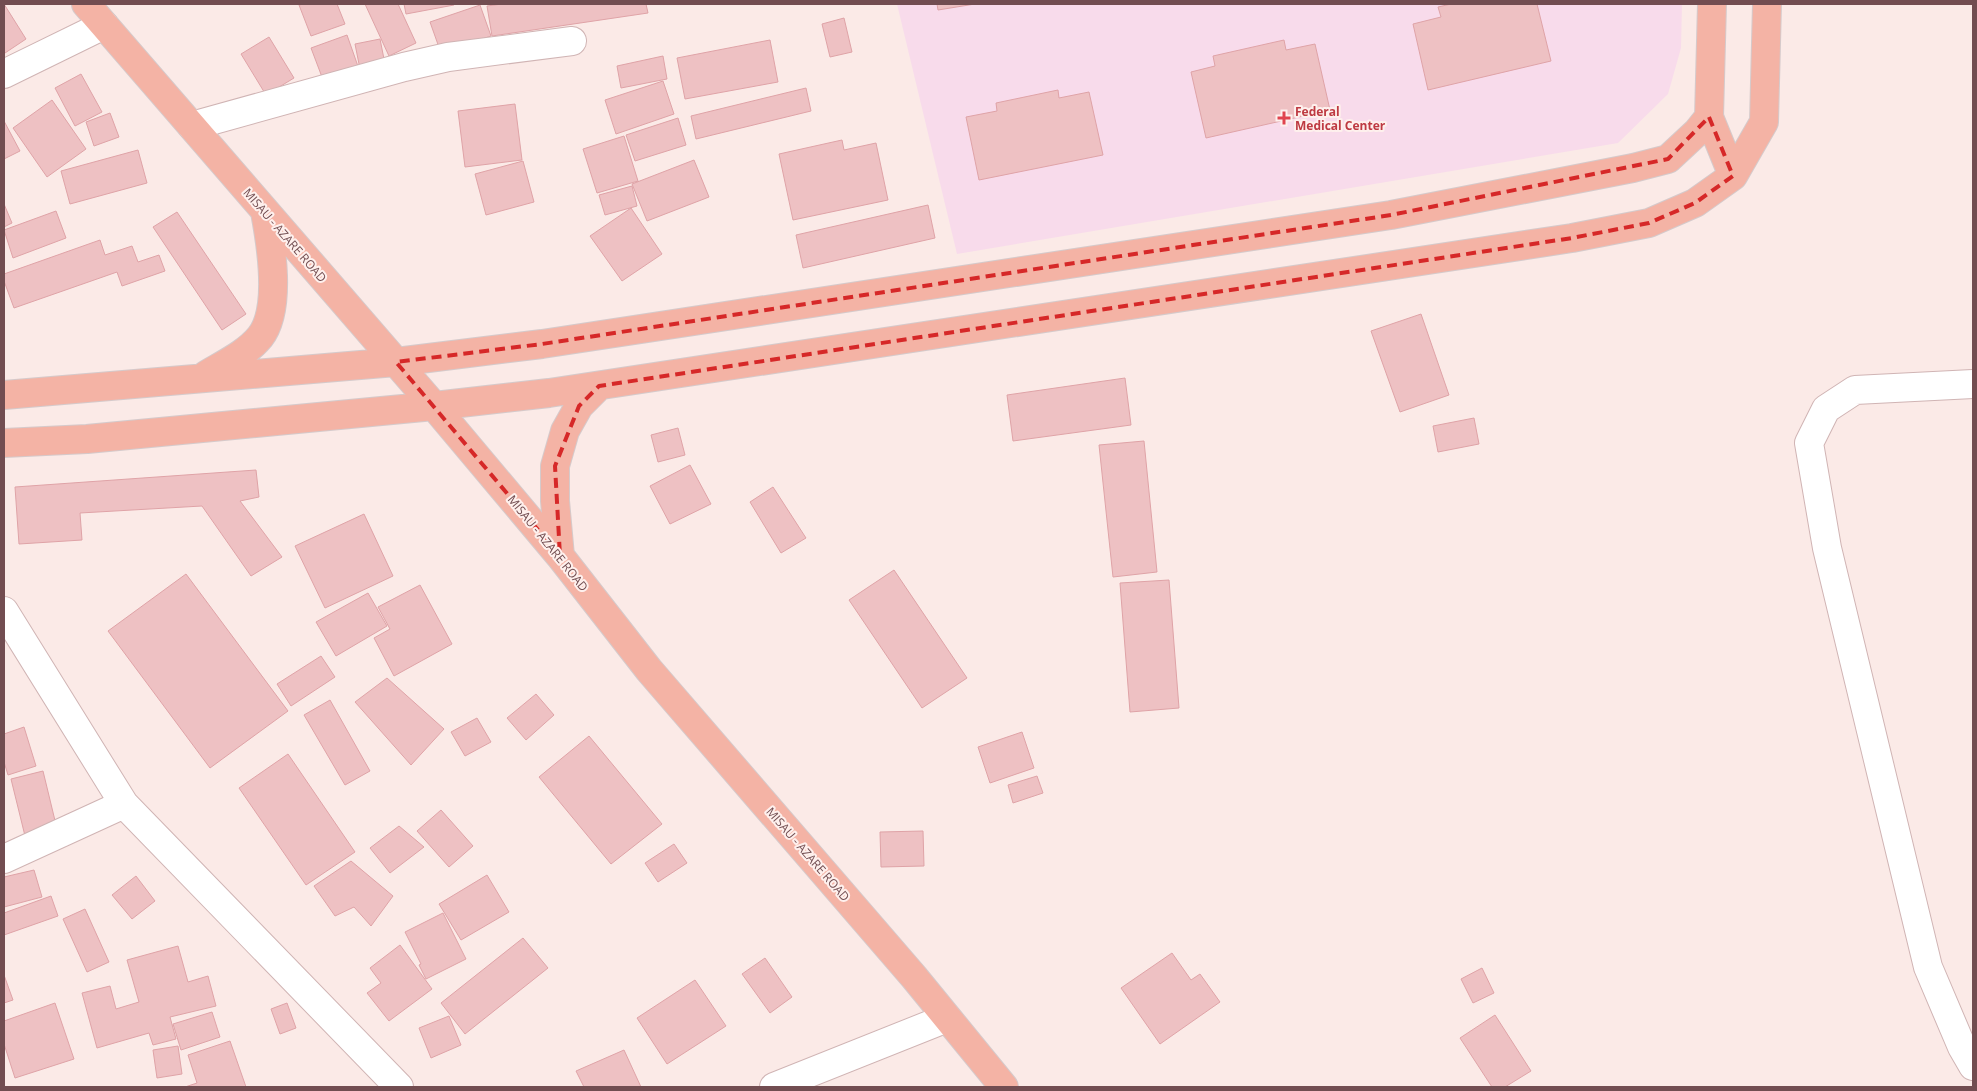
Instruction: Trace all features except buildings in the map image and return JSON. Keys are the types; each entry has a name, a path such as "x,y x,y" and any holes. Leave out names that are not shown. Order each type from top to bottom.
{"main road":[{"name":"MISAU - AZARE ROAD","path":"86,4 434,406 560,556 649,670 1004,1087"},
{"path":"1712,4 1708,117 1733,176"},
{"path":"4,443 88,439 434,406 549,393 1572,238 1649,223 1695,203 1733,176 1764,122 1767,4"},
{"path":"4,395 396,362 542,344 1391,215 1633,168 1668,158 1697,132 1708,117"},
{"path":"201,379 240,355 260,337 271,314 273,253 265,210"},
{"path":"560,556 555,501 555,466 565,431 579,406 599,386"}],"street":[{"path":"4,74 104,25"},
{"path":"192,126 448,57 572,41"},
{"path":"1973,384 1855,390 1826,409 1809,443 1827,548 1928,967 1962,1047 1973,1066"},
{"path":"4,610 124,804 399,1087"},
{"path":"4,859 124,804"},
{"path":"774,1087 947,1018"}],"highlighted area":[{"path":"1709,117 1733,176 1695,203 1649,223 1572,238 599,386 579,406 555,466 560,556 396,362 542,344 1391,215 1668,159"}],"shaded area":[{"name":"Federal Medical Center","path":"897,4 1682,4 1681,48 1668,94 1618,143 957,254"}],"place":[{"name":"Federal Medical Center","path":"1284,118"}]}
